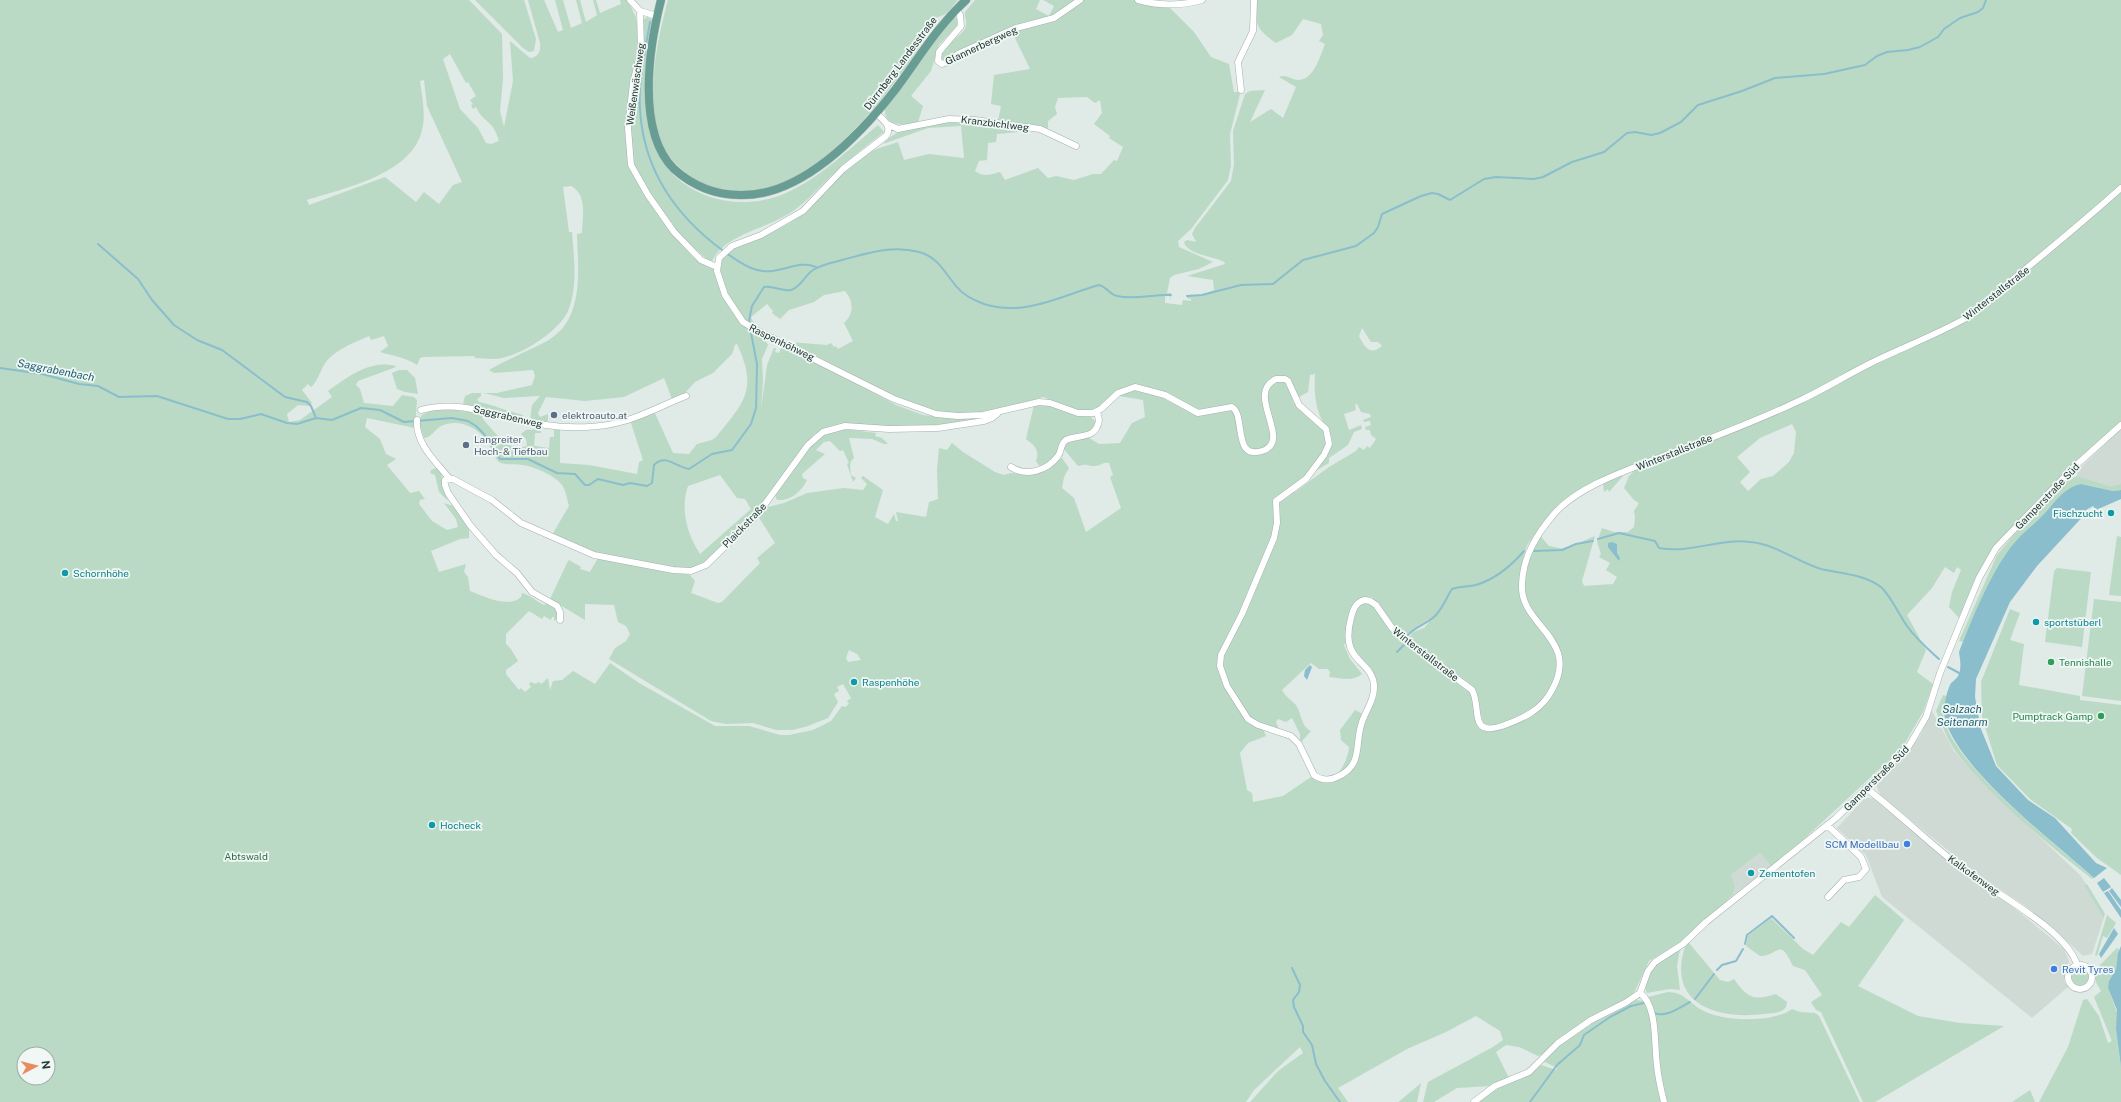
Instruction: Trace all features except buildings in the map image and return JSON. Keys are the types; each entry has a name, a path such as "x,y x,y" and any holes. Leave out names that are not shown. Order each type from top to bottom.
{"main road":[{"name":"Dürrnberg Landesstraße","path":"661,0 657,16 651,62 649,93 653,130 663,154 681,175 702,188 716,193 745,196 773,191 802,178 836,152 876,113 896,89 939,28 966,0"}],"street":[{"path":"630,0 640,11 657,16"},
{"name":"Glannerbergweg","path":"956,9 960,16 961,26 939,52 938,61 942,64 948,62 958,54 1016,28 1054,18 1080,0"},
{"path":"1138,0 1165,4 1185,4 1202,0"},
{"path":"1241,90 1238,62 1253,31 1254,0"},
{"name":"Weißenwäschweg","path":"640,11 641,51 633,83 628,128 631,165 648,195 674,232 701,260 717,267"},
{"path":"876,113 887,124 889,130 886,136"},
{"name":"Kranzbichlweg","path":"887,124 894,129 941,120 970,119 1040,129 1076,146"},
{"path":"717,267 722,254 727,249 761,235 803,211 843,169 886,136 901,128"},
{"name":"Winterstallstraße","path":"1097,412 1118,393 1135,387 1165,395 1198,413 1232,407 1238,414 1240,434 1243,444 1251,451 1262,451 1270,444 1273,432 1266,407 1264,391 1271,381 1280,378 1288,382 1299,406 1326,430 1329,444 1318,463 1302,483 1276,501 1277,523 1271,548 1220,662 1221,672 1227,686 1248,719 1258,725 1291,736 1299,744 1314,775 1331,780 1344,773 1356,759 1360,728 1372,701 1374,689 1371,675 1355,657 1348,642 1352,612 1358,603 1365,600 1373,602 1397,633 1472,690 1476,700 1478,719 1481,726 1486,728 1494,728 1527,715 1547,699 1555,684 1560,666 1558,653 1552,640 1524,603 1522,590 1523,575 1532,544 1563,505 1586,490 1617,475 1802,399 1875,361 1967,317 2121,188"},
{"name":"Raspenhöhweg","path":"717,267 722,289 735,311 745,324 905,405 947,416 981,418 1040,402 1050,403 1078,413 1097,412"},
{"name":"Saggrabenweg","path":"421,410 457,405 544,425 600,426 625,421 686,396"},
{"path":"1010,467 1020,472 1026,472 1047,467 1059,455 1063,443 1066,440 1085,437 1094,432 1099,422 1097,412"},
{"name":"Plaickstraße","path":"449,478 492,500 521,523 594,555 673,570 692,571 706,565 752,520 808,445 823,432 845,426 889,429 958,426 981,418"},
{"path":"417,422 422,443 449,478 445,481 446,490 470,525 496,555 517,573 532,592 557,606 560,612 560,620"},
{"name":"Gamperstraße Süd","path":"1640,993 1648,971 1655,962 1683,944 1706,922 1827,825 1896,760 1918,732 1930,708 1940,672 1979,578 1996,548 2073,468 2121,425"},
{"name":"Kalkofenweg","path":"1866,788 1900,814 1965,871 2021,908 2042,925 2072,952 2077,964"},
{"path":"1827,825 1861,857 1864,861 1866,869 1859,877 1844,880 1828,896"},
{"name":"Kalkofenweg","path":"2077,964 2086,966 2092,975 2090,983 2084,989 2074,988 2068,982 2068,973 2070,969 2077,964"},
{"path":"1474,1102 1495,1086 1529,1072 1558,1043 1591,1020 1625,1003 1640,993 1644,996 1649,1007 1654,1024 1658,1075 1664,1102"}],"shaded area":[{"path":"2121,429 2121,484 2110,486 2077,476 2077,471"},
{"path":"1932,711 1954,751 1990,790 2081,876 2105,914 2092,954 2083,956 2055,930 2024,905 1977,874 1880,795 1876,784 1878,780 1906,755 1920,736"},
{"path":"1865,798 1873,798 1892,812 1960,872 2008,903 2064,949 2069,961 2064,981 2068,987 2032,1018 1882,897 1866,855 1837,828"},
{"path":"1760,853 1771,866 1733,895 1735,885 1731,875"}],"green space":[{"name":"Abtswald","path":"0,0 469,0 502,34 503,79 500,111 504,127 513,81 510,41 530,58 537,55 540,49 540,43 528,0 544,0 558,32 563,30 555,0 563,0 571,28 582,23 576,0 580,0 586,22 597,15 593,0 596,0 600,13 621,4 620,0 628,0 636,18 640,48 632,75 626,120 628,162 634,177 670,231 693,257 714,269 724,295 737,319 744,320 721,277 721,262 723,257 728,252 739,246 764,237 799,217 855,161 866,153 898,142 904,160 929,154 964,158 961,126 928,128 883,144 890,137 910,127 932,122 971,120 1019,129 1019,132 997,134 996,142 988,143 987,160 979,161 975,171 984,175 1000,172 1005,180 1038,168 1048,178 1056,176 1074,180 1093,174 1101,174 1114,160 1117,161 1123,147 1109,138 1110,136 1094,124 1102,113 1100,100 1095,103 1087,97 1058,98 1055,107 1057,114 1048,121 1048,129 998,121 1001,106 991,104 994,75 1030,69 1012,32 1052,20 1071,9 1068,7 1051,18 1013,27 943,60 941,57 945,47 965,29 965,12 975,0 1040,0 1036,9 1049,16 1054,6 1043,0 1135,0 1169,7 1194,32 1211,57 1229,64 1234,92 1239,92 1240,94 1230,134 1231,166 1228,180 1191,229 1178,241 1179,247 1213,262 1199,269 1174,275 1170,278 1167,293 1171,293 1171,300 1170,296 1165,296 1165,303 1182,305 1183,300 1191,301 1191,299 1187,298 1187,295 1201,295 1214,290 1213,280 1187,276 1225,264 1220,260 1201,255 1190,250 1184,242 1187,240 1196,242 1192,234 1195,228 1231,181 1234,164 1233,131 1245,94 1250,91 1265,90 1250,122 1271,109 1283,118 1296,87 1279,77 1286,76 1297,80 1308,76 1316,67 1325,44 1319,41 1323,35 1321,24 1303,19 1292,35 1276,43 1260,29 1258,25 1256,0 2121,0 2121,421 2071,467 1997,542 1977,576 1959,618 1949,607 1952,592 1961,570 1957,567 1954,573 1945,567 1932,588 1907,615 1926,650 1917,672 1933,684 1923,712 1902,748 1789,853 1771,866 1760,853 1731,875 1735,885 1733,895 1686,938 1649,961 1635,991 1626,1000 1595,1014 1569,1032 1544,1054 1538,1056 1519,1047 1506,1045 1496,1052 1509,1078 1490,1086 1457,1088 1434,1102 1423,1102 1428,1082 1493,1047 1503,1040 1500,1031 1476,1016 1446,1032 1407,1049 1338,1088 1348,1102 1250,1102 1278,1071 1303,1053 1300,1047 1254,1090 1246,1102 0,1102","holes":["450,54 466,83 468,82 476,96 470,100 473,104 471,105 473,109 476,107 491,125 497,134 499,141 491,144 486,143 478,128 460,109 443,59","424,80 427,106 462,182 453,185 439,204 424,192 416,202 385,177 309,205 307,200 375,177 405,158 416,145 422,130 424,112 420,81","571,186 576,190 580,195 583,207 582,233 577,234 578,278 577,293 573,307 568,320 559,332 547,341 489,370 494,373 533,370 535,376 532,385 497,393 484,393 504,398 540,396 532,405 530,421 545,423 548,420 548,414 540,417 538,413 546,397 585,401 624,397 664,378 672,399 684,394 695,382 713,373 732,354 735,345 737,344 747,373 747,384 741,404 716,437 712,440 697,444 689,454 673,453 654,411 631,423 643,460 639,462 637,474 589,465 560,463 560,430 554,430 554,437 550,437 549,448 534,446 535,433 541,433 541,429 526,430 521,434 526,439 527,446 515,447 506,443 498,436 484,420 481,412 459,409 442,409 434,410 421,416 419,424 424,438 429,437 439,427 448,424 454,423 468,426 474,428 484,437 499,462 528,466 544,472 559,481 562,485 569,506 552,535 597,553 623,559 685,569 697,568 704,564 755,513 814,434 831,426 845,423 881,426 922,426 955,424 977,420 976,418 946,418 923,415 896,405 783,344 779,353 775,352 776,348 774,348 767,365 761,409 763,382 762,359 768,345 763,337 756,333 758,327 751,317 767,304 773,311 772,313 780,319 789,310 814,302 824,295 845,291 850,299 852,307 850,316 844,323 853,341 838,349 831,343 827,345 790,342 897,398 941,412 965,414 1013,406 1043,397 1073,409 1088,411 1097,408 1115,392 1119,396 1143,400 1145,417 1132,423 1120,443 1099,444 1089,438 1069,441 1063,448 1078,466 1097,466 1109,463 1113,475 1110,477 1121,508 1086,532 1074,498 1062,488 1064,477 1069,468 1062,458 1040,472 1027,474 1011,473 1004,475 995,472 963,452 952,443 947,450 939,448 937,469 938,499 929,502 926,517 896,512 898,521 896,521 894,514 888,524 875,517 883,490 863,476 861,478 867,484 863,490 844,488 807,493 784,503 768,507 758,516 775,543 757,558 760,563 722,602 718,603 691,593 695,581 690,575 598,558 590,572 580,569 581,567 569,560 550,599 585,620 585,604 614,605 618,622 626,626 630,634 626,641 615,648 609,659 711,721 726,724 753,723 776,730 793,730 828,718 838,702 834,694 839,691 837,687 843,684 851,698 847,701 849,704 845,707 842,706 831,721 813,730 789,735 780,735 749,726 715,726 639,683 610,663 595,684 573,671 562,680 553,681 550,690 548,678 541,684 539,682 535,684 531,682 529,684 531,687 525,692 521,688 519,690 506,674 506,670 518,661 511,649 506,644 506,634 529,611 542,619 544,616 551,620 552,617 554,617 554,621 558,618 558,611 548,603 544,605 522,593 521,597 516,600 503,602 470,591 468,577 464,572 466,564 439,572 431,551 460,539 469,538 469,525 453,506 444,503 456,519 458,527 447,530 432,521 419,504 420,500 425,499 419,491 410,493 387,465 396,459 386,454 380,439 365,427 367,418 415,428 417,400 414,397 402,395 393,406 364,403 360,389 356,385 358,381 396,367 386,364 368,367 351,375 328,391 332,397 300,420 289,422 287,414 298,405 309,406 312,403 302,390 308,384 311,387 313,385 324,365 333,355 338,351 369,336 371,340 384,336 388,346 380,352 403,358 417,365 420,358 424,357 474,356 475,358 502,358 530,347 549,334 563,319 568,311 574,282 572,232 569,232 563,187","1362,328 1371,342 1378,342 1382,346 1374,350 1368,349 1359,336","1315,374 1316,404 1332,439 1330,450 1317,470 1329,463 1329,458 1348,445 1354,432 1362,429 1361,425 1349,430 1344,414 1356,410 1355,405 1357,404 1361,412 1370,414 1371,417 1363,420 1364,422 1370,421 1371,425 1365,427 1366,430 1370,430 1371,435 1376,439 1370,448 1367,446 1364,450 1359,447 1356,451 1329,467 1295,492 1290,490 1310,470 1322,453 1325,445 1325,437 1322,429 1292,401 1308,392 1310,375","1792,424 1796,432 1794,453 1789,462 1773,476 1761,479 1748,491 1740,482 1750,472 1737,457 1760,438","1626,470 1634,471 1629,476 1624,488 1634,500 1639,503 1634,511 1634,527 1628,532 1614,532 1602,528 1597,542 1601,554 1599,557 1610,563 1606,570 1617,577 1613,584 1584,586 1582,581 1595,536 1564,549 1549,546 1541,535 1536,541 1528,557 1523,584 1525,600 1533,614 1551,634 1557,645 1560,656 1561,667 1559,678 1555,689 1542,708 1516,724 1495,731 1484,731 1479,728 1475,720 1473,698 1465,685 1446,670 1402,641 1390,630 1378,611 1369,604 1364,603 1357,608 1354,615 1351,635 1352,645 1355,653 1374,675 1377,684 1377,695 1363,723 1360,752 1357,761 1346,775 1336,781 1323,782 1311,777 1283,796 1253,802 1252,793 1247,790 1240,753 1248,743 1266,736 1263,729 1248,719 1234,704 1224,685 1218,668 1221,666 1222,672 1233,696 1243,711 1252,720 1258,724 1279,729 1276,722 1278,719 1286,722 1292,718 1300,734 1301,742 1311,731 1305,726 1295,704 1282,690 1311,663 1319,669 1328,669 1330,672 1329,677 1351,679 1362,674 1350,659 1344,645 1347,639 1352,607 1356,601 1363,597 1372,597 1394,626 1406,638 1413,630 1428,619 1430,621 1424,628 1413,632 1408,639 1474,689 1483,723 1489,726 1497,726 1515,720 1532,710 1544,700 1553,685 1558,667 1557,657 1550,641 1533,620 1521,601 1520,580 1525,550 1530,541 1548,519 1567,501 1588,488","720,475 737,498 745,499 751,509 700,554 688,530 686,521 685,504 688,486","849,650 857,654 861,660 848,662 846,658"]},
{"path":"475,0 524,0 536,39 534,51 529,52 523,48"},
{"path":"668,0 958,0 947,12 934,19 929,24 920,46 898,77 874,108 846,138 815,164 782,183 748,192 713,188 679,167 666,151 658,132 654,110 653,87 658,41"},
{"path":"647,17 653,20 648,118 655,148 667,167 682,182 700,193 720,200 742,202 764,200 786,193 799,187 822,171 878,125 884,132 844,164 796,209 781,218 732,240 716,254 711,263 682,237 665,216 637,172 632,158 630,128 642,21"},
{"path":"953,17 958,18 957,26 939,45 931,71 911,96 923,106 918,122 896,124 891,122 885,114 885,108"},
{"path":"399,370 407,370 415,378 418,394 397,389 392,373"},
{"path":"472,393 481,393 481,396 477,399 479,402 523,415 522,417 463,404 465,396"},
{"path":"1043,404 1078,416 1091,417 1096,422 1091,432 1072,436 1049,463 1040,467 1036,461 1036,448 1026,439 1034,405"},
{"path":"845,429 876,433 875,436 882,438 888,444 872,439 849,438 854,458 852,459 850,468 851,475 856,478 853,482 847,464 849,463 843,450 840,451 830,441 824,442 816,450 825,454 802,474 803,478 807,480 799,492 787,499 777,500 775,495 807,449 825,433"},
{"path":"436,468 441,471 443,488 448,501 439,492 435,475 430,473 431,470"},
{"path":"1621,475 1623,476 1609,492 1608,489 1604,492 1603,484"},
{"path":"2077,476 2110,486 2121,484 2121,490 2113,491 2081,484 2015,542 2003,559 1963,642 1959,641 1997,555 2012,537 2067,481"},
{"path":"2117,536 2121,537 2121,596 2109,595"},
{"path":"2057,568 2091,572 2082,647 2045,642 2054,571"},
{"path":"2094,599 2121,602 2121,701 2082,696"},
{"path":"2010,609 2020,613 2010,640 2024,644 2019,685 2080,696 2080,700 2121,705 2121,875 2097,858 2071,833 2072,829 2030,799 1997,765 1982,717 1981,682"},
{"path":"1943,695 1947,696 1943,714 1950,734 1964,756 2006,802 2094,878 2092,879 2020,819 1987,787 1956,752 1947,737 1936,711"},
{"path":"1355,710 1363,714 1357,748 1350,763 1337,775 1348,754 1349,747 1341,740 1340,730"},
{"path":"2087,884 2105,914 2103,917 2085,886"},
{"path":"1875,895 1904,920 1858,986 1918,1016 1960,1023 2004,1026 1875,1102 1863,1102 1821,1012 1816,1010 1811,1002 1822,995 1805,970 1793,966 1785,952 1781,950 1760,956 1746,946 1748,936 1771,918 1803,949 1813,955 1841,922 1849,927"},
{"path":"2107,915 2116,923 2107,938 2103,936 2097,956 2095,955"},
{"path":"1689,943 1720,980 1728,982 1734,979 1747,994 1756,997 1776,994 1787,1002 1786,1007 1776,1013 1746,1015 1728,1014 1712,1010 1699,1003 1689,994 1682,981 1681,964 1686,944"},
{"path":"2117,948 2119,949 2116,969 2108,988 2118,1015 2116,1029 2121,1067 2121,1102 2039,1102 2068,1047 2083,1000 2087,999 2099,1016 2108,1043 2112,1041 2094,997 2101,991 2096,982 2094,971"},
{"path":"1680,949 1677,966 1680,990 1670,989 1647,993 1645,985 1646,978 1654,966"},
{"path":"2080,968 2086,971 2089,977 2086,983 2080,986 2074,983 2071,977 2074,971"},
{"path":"1674,992 1686,998 1697,1007 1711,1014 1735,1019 1761,1019 1773,1017 1784,1014 1792,1009 1800,1012 1815,1013 1819,1016 1860,1102 1666,1102 1661,1081 1652,1008 1648,997"},
{"path":"1636,1000 1644,1001 1650,1016 1662,1102 1477,1102 1493,1091 1534,1071 1541,1065 1556,1070 1557,1068 1543,1061 1563,1042 1598,1019"},
{"path":"1421,1083 1417,1102 1398,1102 1401,1100"},
{"path":"2030,1090 2035,1102 2012,1102"}],"water":[{"name":"Salzach Seitenarm","path":"2081,484 2113,491 2121,490 2121,499 2096,510 2093,506 2086,510 2087,512 2037,566 2010,602 1976,679 1975,697 1981,729 1996,766 2028,800 2055,818 2096,863 2107,868 2094,878 2007,802 1985,779 1965,756 1951,734 1944,714 1949,688 1960,670 1959,652 1983,595 1998,566 2015,542 2061,495 2070,488"},
{"path":"1612,542 1617,544 1617,553 1620,558 1619,561 1608,547 1608,543"},
{"path":"1310,665 1312,667 1307,680 1304,676 1305,670"},
{"path":"2104,878 2111,887 2103,892 2097,883"},
{"path":"2112,888 2121,900 2121,907 2109,891"},
{"path":"2108,891 2121,910 2121,918 2104,893"},
{"path":"2114,928 2118,934 2101,958 2099,954"},
{"path":"2121,946 2121,1067 2116,1029 2117,1010 2108,988 2109,981 2116,969 2118,953"}],"waterway":[{"path":"1187,296 1202,295 1241,285 1273,284 1303,260 1356,246 1374,233 1378,227 1382,214 1421,196 1432,193 1438,194 1450,200 1484,179 1496,177 1534,179 1543,177 1572,162 1604,152 1627,133 1635,132 1651,135 1660,133 1681,122 1698,105 1742,91 1775,78 1824,74 1865,65 1877,56 1887,52 1920,47 1938,37 1944,29 1960,18 1978,12 1983,8 1986,0"},
{"path":"650,22 642,66 640,87 642,129 653,167 672,200 684,216 698,230 727,254 746,266 761,271 778,270 801,265 816,267"},
{"path":"98,244 138,279 152,300 174,325 197,340 222,350 285,397 307,402 311,406 316,418"},
{"path":"749,321 752,306 764,287 791,290 798,286 810,272 820,266 880,251 899,249 919,252 931,257 965,295 984,304 999,307 1028,307 1042,304 1099,285 1104,287 1110,293 1124,297 1171,295"},
{"name":"Saggrabenbach","path":"0,368 42,374 79,384 98,386 119,397 157,396 228,419 240,419 261,414 287,423 297,424 316,418 332,420 361,408 380,410 404,422 452,418 468,421 476,426 484,434 500,459 528,459 557,473 575,474 585,485 589,485 598,479 623,485 630,483 647,486 652,483 654,465 658,462 667,460 689,469 712,454 732,450 751,424 756,408 757,364 751,333"},
{"path":"1598,539 1619,533 1655,541 1659,548 1671,549 1693,548 1738,541 1760,543 1812,566 1861,577 1882,588 1911,631 1922,644 1939,659"},
{"path":"1534,551 1562,550 1576,544 1593,541"},
{"path":"1408,635 1438,613 1452,589 1476,585 1497,576 1514,562 1524,551"},
{"path":"1397,652 1404,645"},
{"path":"1948,667 1961,674"},
{"path":"1745,944 1747,935 1772,916 1794,938"},
{"path":"1717,970 1722,965 1736,961 1743,949"},
{"path":"1292,968 1300,985 1299,992 1293,1000 1294,1007 1303,1026 1303,1032 1312,1045 1316,1064 1325,1081 1340,1102"},
{"path":"1695,999 1714,974"},
{"path":"1654,1013 1668,1013 1690,1002"},
{"path":"1530,1102 1557,1065 1580,1045 1584,1035 1610,1017 1631,1006 1644,1003"}],"place":[{"name":"elektroauto.at","path":"554,415"},
{"name":"Langreiter Hoch- & Tiefbau","path":"466,445"},
{"name":"Fischzucht","path":"2111,513"},
{"name":"Schornhöhe","path":"65,573"},
{"name":"sportstüberl","path":"2036,622"},
{"name":"Tennishalle","path":"2051,662"},
{"name":"Raspenhöhe","path":"854,682"},
{"name":"Pumptrack Gamp","path":"2101,716"},
{"name":"Hocheck","path":"432,825"},
{"name":"SCM Modellbau","path":"1907,844"},
{"name":"Zementofen","path":"1751,873"},
{"name":"Revit Tyres","path":"2054,969"}]}
